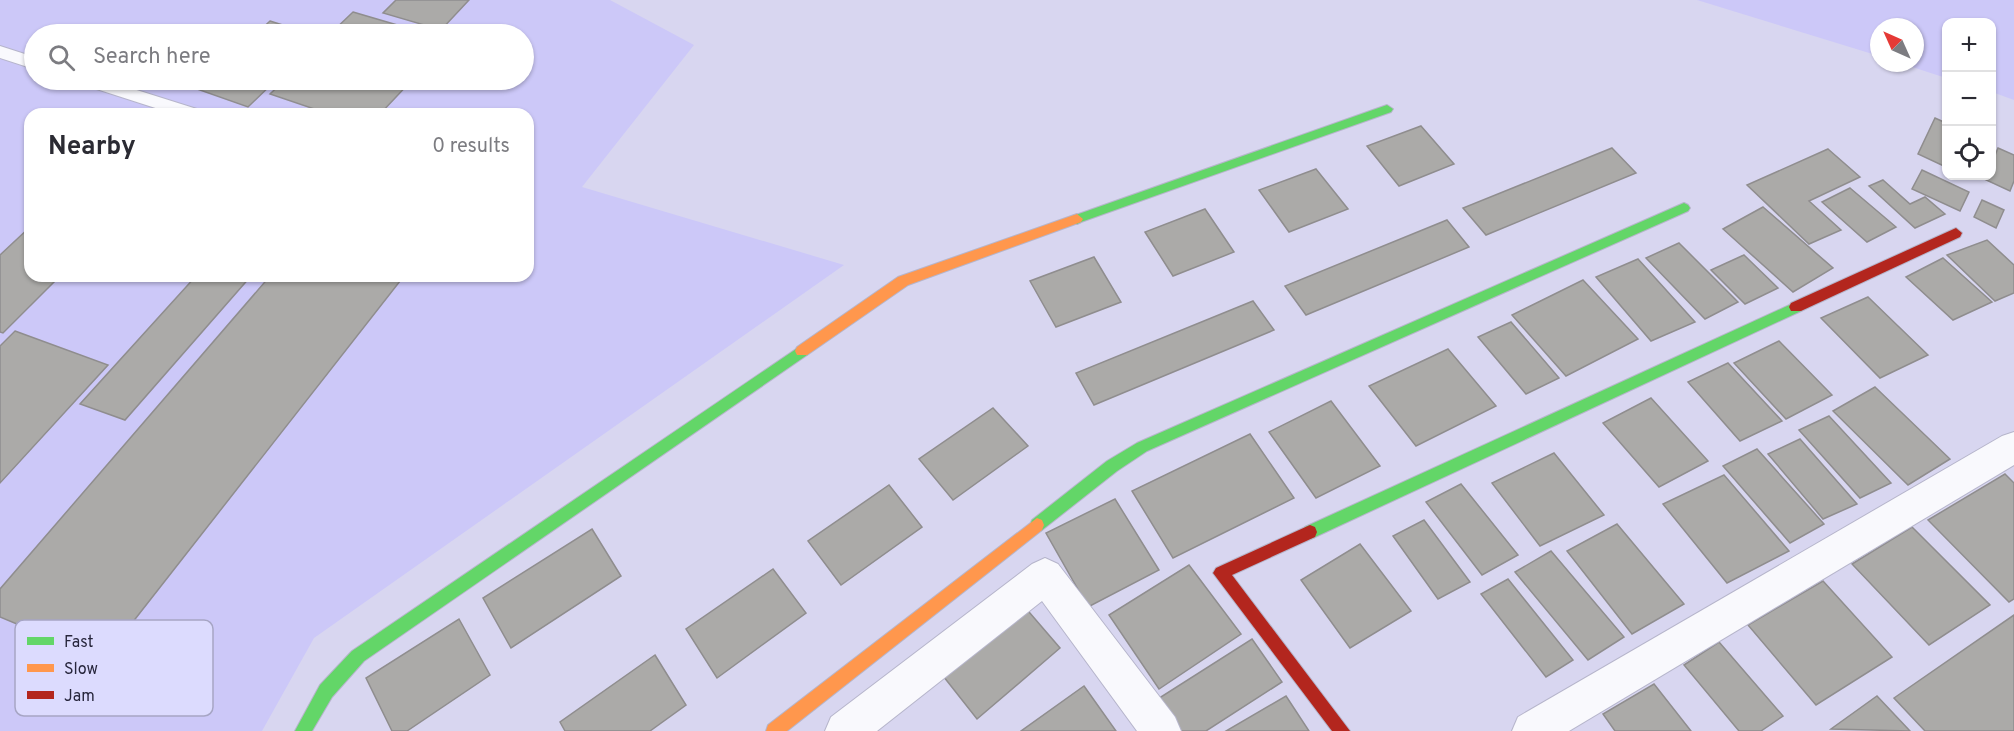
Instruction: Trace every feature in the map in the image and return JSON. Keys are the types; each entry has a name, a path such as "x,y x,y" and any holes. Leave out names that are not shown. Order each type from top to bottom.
{"street":[{"path":"303,731 326,691 358,656 903,281 1387,109"},
{"path":"774,731 1112,466 1142,447 1684,208"},
{"path":"1342,731 1221,573 1956,233"},
{"path":"1532,731 2014,447"},
{"path":"845,731 1045,576 1161,731"}],"lane":[{"path":"0,51 24,59"},
{"path":"118,90 175,108"}],"shaded area":[{"path":"0,0 610,0 694,45 582,187 844,265 314,638 262,731 0,731"},
{"path":"1697,0 2014,0 2014,100 1996,93 1996,18 1942,18 1942,77 1924,71 1924,18 1870,18 1870,53"}],"building":[{"path":"396,0 469,0 447,24 421,24 383,13"},
{"path":"353,12 394,24 340,24"},
{"path":"200,90 266,90 248,107"},
{"path":"274,90 403,90 386,108 311,108 270,94"},
{"path":"1935,118 1942,121 1942,165 1918,154"},
{"path":"1421,126 1454,164 1399,186 1367,146"},
{"path":"1612,148 1636,173 1486,235 1463,208"},
{"path":"1998,148 2014,155 2014,181 2010,191 1986,180 1996,180"},
{"path":"1828,149 1860,177 1809,201 1841,230 1809,244 1747,185"},
{"path":"1316,169 1348,209 1289,232 1259,190"},
{"path":"1922,170 1969,192 1960,211 1912,189"},
{"path":"1883,180 1910,204 1925,197 1945,214 1915,228 1869,186"},
{"path":"1850,188 1896,227 1867,242 1822,202"},
{"path":"1982,200 2004,210 1996,228 1974,217"},
{"path":"1763,207 1833,268 1793,292 1723,229"},
{"path":"1205,209 1234,252 1173,276 1145,232"},
{"path":"1447,220 1469,247 1306,315 1285,286"},
{"path":"24,233 24,282 54,282 3,333 0,332 0,255"},
{"path":"1987,240 2014,265 2014,293 1995,301 1947,255"},
{"path":"1679,243 1738,302 1705,319 1646,258"},
{"path":"1744,255 1778,288 1745,304 1711,270"},
{"path":"1094,257 1121,302 1056,327 1030,281"},
{"path":"1943,258 1992,302 1953,320 1906,277"},
{"path":"1638,259 1695,322 1651,341 1596,277"},
{"path":"1583,280 1638,339 1566,376 1512,315"},
{"path":"191,282 246,282 125,420 80,404"},
{"path":"265,282 399,282 134,620 15,620 15,623 0,617 0,589"},
{"path":"1868,297 1928,355 1880,378 1821,318"},
{"path":"1253,301 1274,330 1094,405 1076,373"},
{"path":"1511,322 1559,378 1526,394 1478,337"},
{"path":"15,331 108,365 0,483 0,346"},
{"path":"1779,341 1832,395 1786,419 1734,363"},
{"path":"1448,349 1496,406 1416,446 1369,386"},
{"path":"1728,363 1782,421 1740,441 1688,382"},
{"path":"1875,387 1950,459 1908,485 1833,411"},
{"path":"1651,398 1708,461 1659,487 1603,423"},
{"path":"1331,401 1380,466 1316,498 1269,432"},
{"path":"993,408 1028,446 953,500 919,459"},
{"path":"1829,416 1891,483 1860,498 1799,430"},
{"path":"1250,434 1294,498 1173,558 1132,491"},
{"path":"1800,439 1857,504 1823,519 1768,454"},
{"path":"1757,449 1824,524 1790,543 1723,466"},
{"path":"1554,453 1604,515 1540,546 1492,483"},
{"path":"2005,474 2014,483 2014,599 2009,602 1928,520"},
{"path":"1724,475 1789,551 1727,583 1663,504"},
{"path":"1461,484 1518,555 1482,575 1426,502"},
{"path":"889,485 922,527 841,585 808,541"},
{"path":"1115,499 1159,570 1088,607 1046,533"},
{"path":"1424,520 1470,582 1438,599 1393,536"},
{"path":"1617,524 1684,604 1632,634 1567,551"},
{"path":"1912,527 1990,605 1929,645 1852,564"},
{"path":"592,529 621,576 511,648 483,598"},
{"path":"1360,544 1411,611 1350,648 1301,580"},
{"path":"1551,551 1624,637 1588,660 1515,572"},
{"path":"1189,565 1241,634 1159,689 1109,615"},
{"path":"773,569 806,613 717,678 686,629"},
{"path":"1508,579 1573,660 1546,677 1481,594"},
{"path":"1823,581 1892,657 1816,705 1748,625"},
{"path":"1023,605 1060,648 977,719 940,672"},
{"path":"2014,615 2014,731 1925,731 1894,698"},
{"path":"459,619 490,675 407,731 392,731 366,678"},
{"path":"1252,639 1282,682 1206,731 1172,731 1153,702"},
{"path":"1719,642 1783,716 1761,731 1739,731 1684,665"},
{"path":"655,655 686,705 650,731 565,731 560,722"},
{"path":"1654,684 1691,731 1615,731 1603,714"},
{"path":"1084,686 1116,731 1021,731"},
{"path":"1286,696 1309,731 1226,731"},
{"path":"1877,696 1910,731 1831,729"}],"traffic: fast":[{"path":"1077,219 1387,109"},
{"path":"1037,525 1112,466 1142,447 1684,208"},
{"path":"1310,532 1796,307"},
{"path":"303,731 326,691 358,656 802,351"}],"traffic: slow":[{"path":"802,351 903,281 1077,219"},
{"path":"774,731 1037,525"}],"traffic: jam":[{"path":"1796,307 1956,233"},
{"path":"1310,532 1221,573 1342,731"}]}
